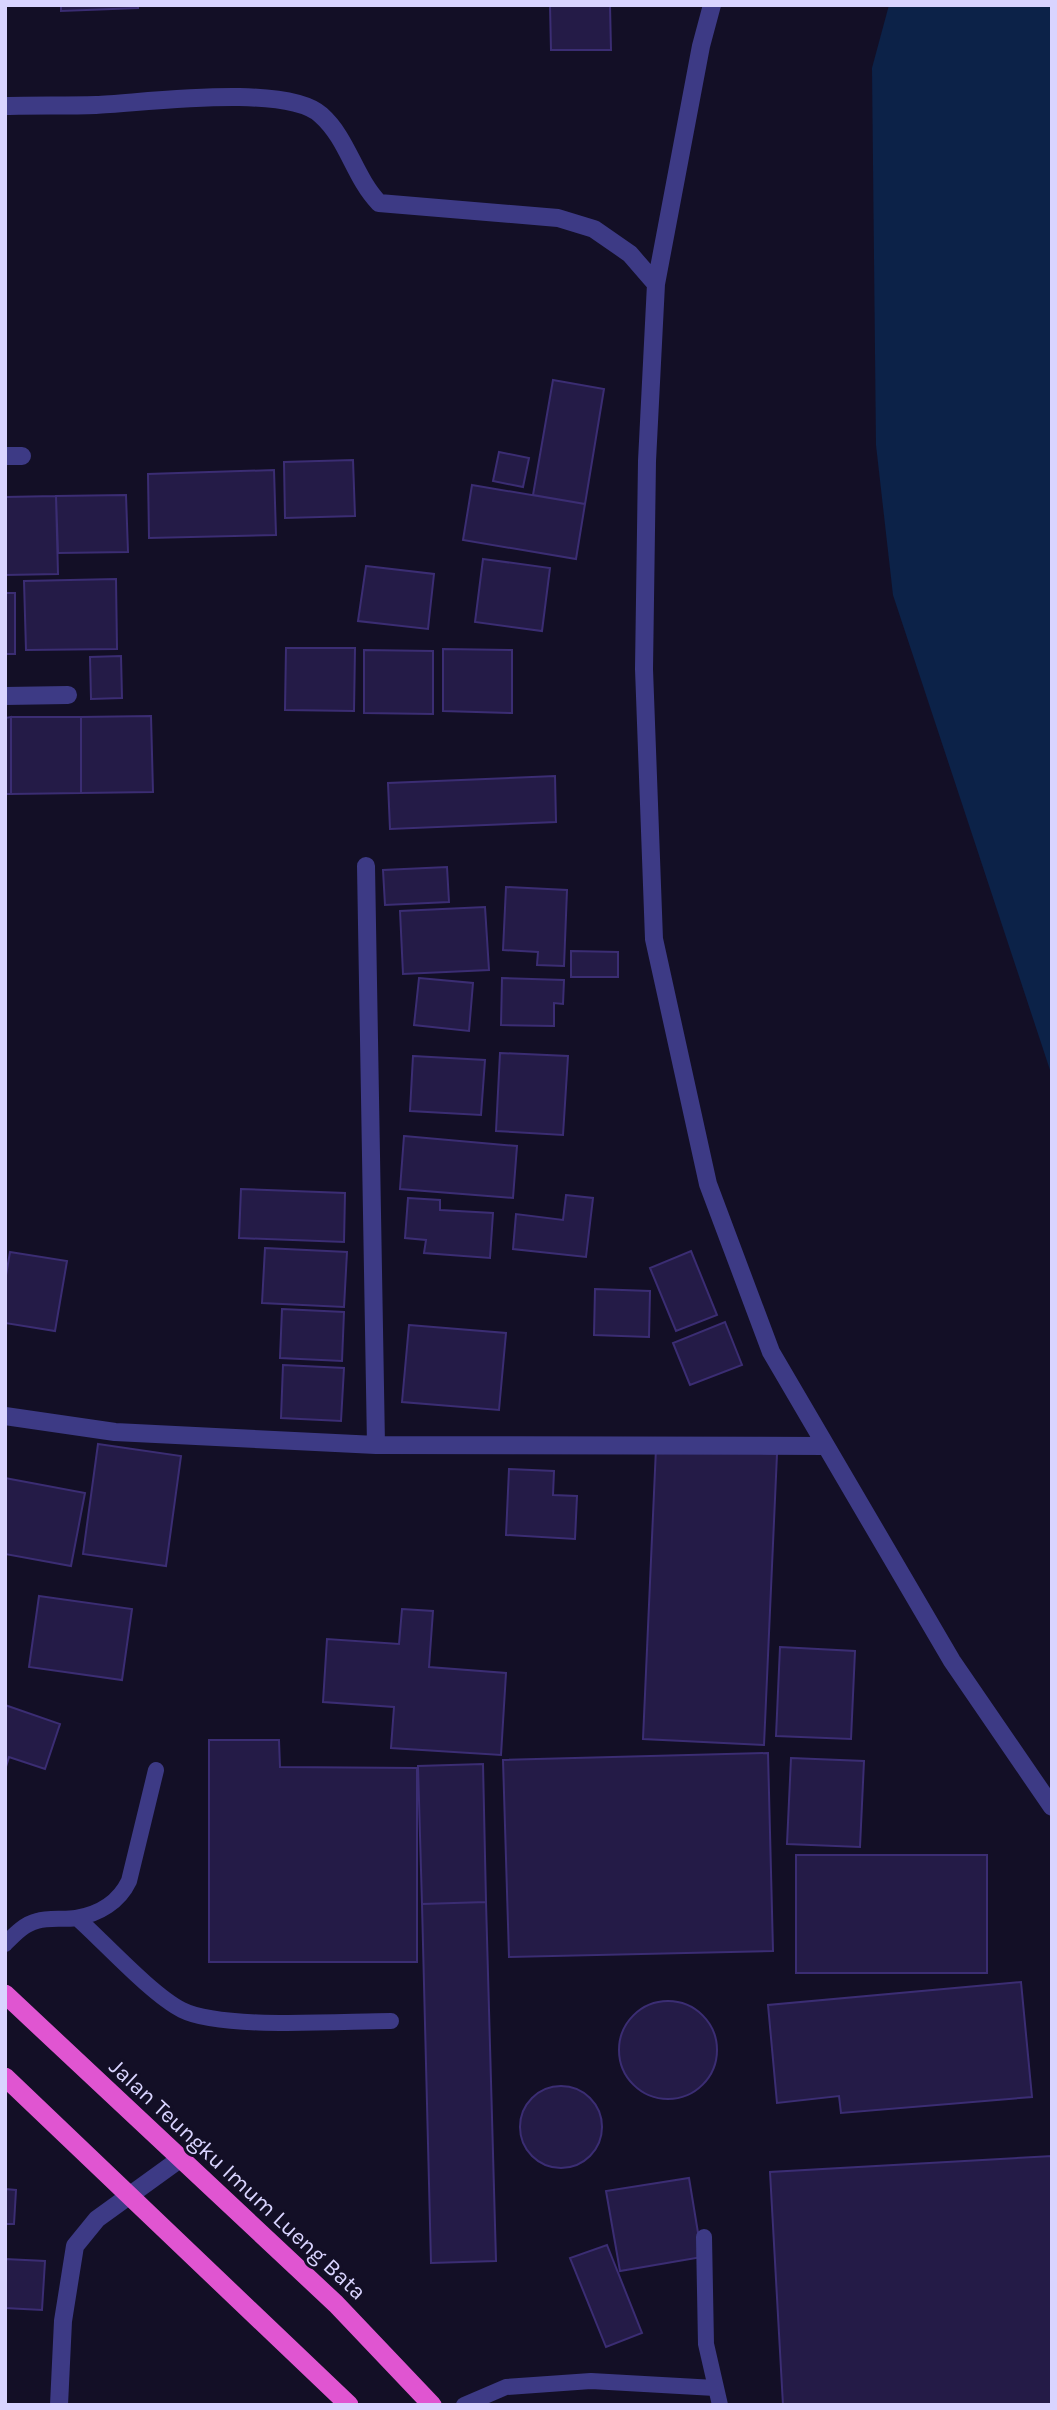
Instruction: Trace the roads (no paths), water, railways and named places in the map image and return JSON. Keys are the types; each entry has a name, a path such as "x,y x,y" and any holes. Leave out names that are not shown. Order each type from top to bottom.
{"highway":[{"name":"Jalan Teungku Imum Lueng Bata","path":"5,1994 336,2304 432,2405"},
{"path":"5,2077 349,2405"}],"street":[{"path":"712,5 701,46 656,284 647,461 644,669 654,939 708,1184 771,1352 952,1661 1052,1807"},
{"path":"5,106 96,105 206,98 302,103 321,114 346,146 363,186 379,203 558,218 594,229 630,254 656,284"},
{"path":"5,696 68,695"},
{"path":"366,866 376,1446"},
{"path":"5,1416 115,1432 376,1446 825,1446"},
{"path":"59,2405 64,2321 75,2246 97,2219 126,2195 180,2158"}],"lane":[{"path":"5,1944 37,1920 78,1918 113,1903 123,1893 129,1881 156,1770"},
{"path":"78,1918 167,2000 198,2016 236,2021 391,2021"},
{"path":"704,2237 706,2344 720,2405"},
{"path":"464,2405 506,2387 591,2381 715,2388"}],"water":[{"path":"889,5 1052,5 1052,1076 893,595 876,445 872,68"}]}
